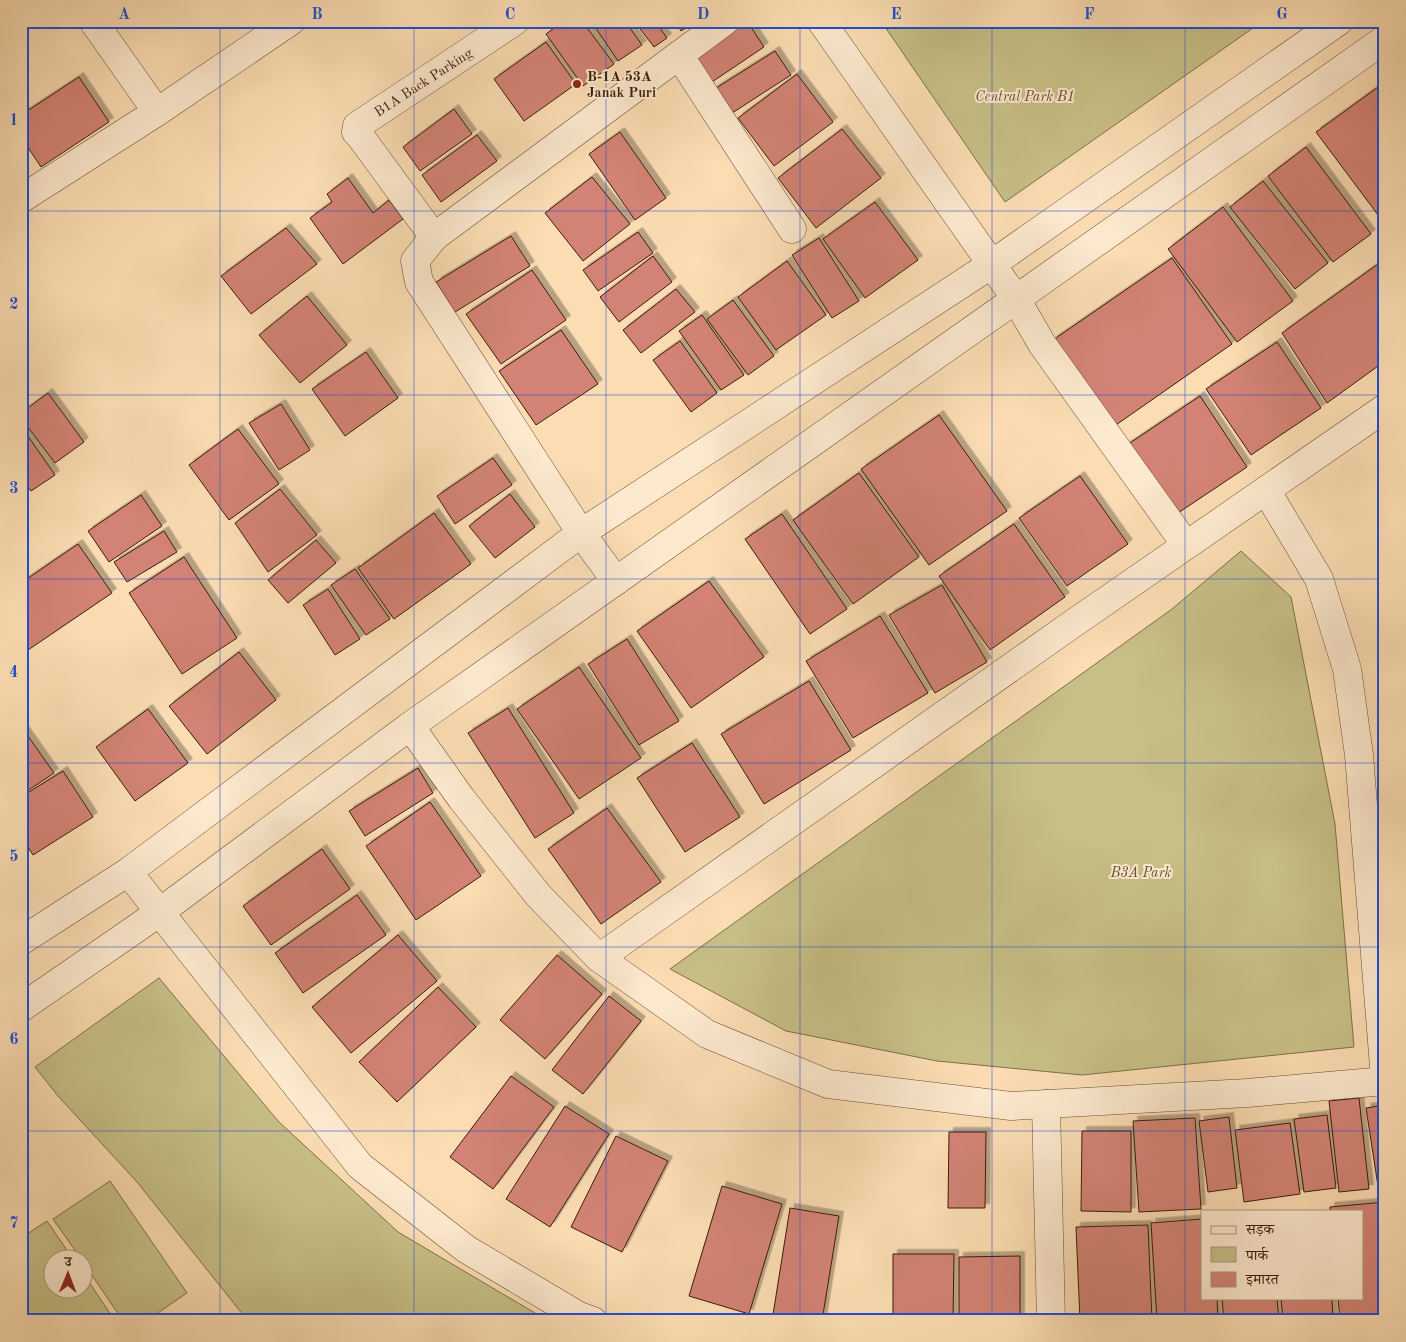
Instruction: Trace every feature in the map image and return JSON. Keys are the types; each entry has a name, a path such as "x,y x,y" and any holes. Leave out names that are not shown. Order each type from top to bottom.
{"street":[{"path":"93,21 158,112"},
{"path":"21,199 158,112 291,21"},
{"name":"B1A Back Parking","path":"434,237 356,132 356,126 515,21"},
{"path":"616,580 581,533 419,282 416,261 434,237 725,21"},
{"path":"821,21 1016,298 1042,344 1186,545"},
{"path":"24,933 128,872 581,533 992,264 1339,21"},
{"path":"21,1008 160,912 410,726 1016,298 1382,33"},
{"path":"679,55 792,229"},
{"path":"599,958 1186,545 1385,408"},
{"path":"410,726 461,798 538,894 599,958 707,1034 828,1084 1011,1106 1247,1093 1385,1080 1360,755 1347,669 1319,579 1266,490"},
{"path":"128,872 360,1166 466,1249 579,1316 593,1321"},
{"path":"1046,1104 1051,1321"}],"green space":[{"name":"Central Park B1","path":"881,21 1263,21 1005,202"},
{"name":"B3A Park","path":"1241,551 1291,597 1335,824 1354,1047 1082,1075 937,1061 786,1031 670,969 1172,609"},
{"path":"159,978 278,1121 398,1232 540,1316 552,1321 248,1321 137,1182 58,1096 35,1067"},
{"path":"110,1181 187,1293 146,1321 123,1321 92,1275 92,1250 75,1250 53,1219"},
{"path":"47,1221 67,1250 42,1250 42,1300 92,1300 92,1286 115,1321 33,1321 21,1304 21,1238"}],"building":[{"path":"564,21 582,21 614,64 583,86 546,34"},
{"path":"591,21 625,21 642,45 618,61"},
{"path":"634,21 655,21 667,38 654,47"},
{"path":"675,21 697,21 681,31"},
{"path":"742,21 747,21 764,47 709,84 690,56"},
{"path":"546,42 576,84 524,121 494,79"},
{"path":"775,51 791,75 729,115 713,90"},
{"path":"797,74 833,122 774,166 738,118"},
{"path":"79,77 109,122 41,167 21,137 21,115"},
{"path":"1385,82 1385,223 1384,223 1316,132"},
{"path":"454,109 472,134 420,171 403,147"},
{"path":"842,129 881,178 816,228 778,178"},
{"path":"620,132 666,198 635,220 589,154"},
{"path":"477,135 497,161 441,202 422,175"},
{"path":"1306,147 1371,234 1333,262 1268,176"},
{"path":"592,177 630,224 583,261 545,213"},
{"path":"348,178 373,213 389,200 403,219 343,264 310,218 332,202 327,194"},
{"path":"1263,181 1328,263 1295,289 1230,207"},
{"path":"875,202 918,260 865,298 823,239"},
{"path":"1223,207 1293,301 1237,342 1168,249"},
{"path":"286,228 317,264 251,314 221,276"},
{"path":"638,232 653,253 598,291 583,270"},
{"path":"511,236 530,266 455,312 436,282"},
{"path":"819,238 859,301 832,318 792,255"},
{"path":"653,256 672,282 619,322 600,297"},
{"path":"1172,258 1232,344 1113,427 1053,340"},
{"path":"1385,259 1385,361 1327,403 1282,333"},
{"path":"787,261 826,315 776,350 738,297"},
{"path":"532,270 566,320 501,364 466,314"},
{"path":"676,289 695,312 641,353 623,330"},
{"path":"307,296 347,345 300,383 259,335"},
{"path":"733,300 774,356 748,375 707,319"},
{"path":"702,315 744,375 721,390 679,331"},
{"path":"561,330 598,384 536,425 499,371"},
{"path":"680,341 717,393 691,412 653,360"},
{"path":"1277,342 1321,408 1251,455 1206,389"},
{"path":"366,352 398,398 345,436 312,389"},
{"path":"48,393 84,442 55,463 21,418 21,413"},
{"path":"1200,396 1247,467 1172,517 1124,447"},
{"path":"281,404 310,450 279,470 249,423"},
{"path":"939,415 1007,511 929,565 861,469"},
{"path":"21,426 55,475 31,491 21,478"},
{"path":"238,429 279,484 229,520 189,465"},
{"path":"493,458 512,485 455,524 437,496"},
{"path":"859,473 919,557 853,604 793,520"},
{"path":"1080,476 1128,544 1067,586 1019,518"},
{"path":"280,489 317,535 268,572 235,523"},
{"path":"510,494 535,527 495,558 469,526"},
{"path":"141,495 162,526 109,562 88,531"},
{"path":"434,513 471,564 394,619 358,568"},
{"path":"782,514 847,609 810,634 745,539"},
{"path":"1014,524 1065,597 990,650 939,576"},
{"path":"164,531 177,552 127,582 114,562"},
{"path":"316,540 336,563 288,603 268,580"},
{"path":"78,544 112,593 28,650 21,640 21,583"},
{"path":"184,557 237,638 182,674 129,593"},
{"path":"355,569 390,619 366,635 331,585"},
{"path":"709,581 764,657 691,708 637,631"},
{"path":"942,585 987,662 935,693 889,615"},
{"path":"328,589 360,639 335,655 303,605"},
{"path":"880,616 928,693 853,738 806,661"},
{"path":"627,639 679,721 639,745 588,664"},
{"path":"239,652 276,700 207,754 169,706"},
{"path":"579,667 641,758 579,799 517,709"},
{"path":"809,681 851,750 764,804 721,734"},
{"path":"508,708 574,813 535,838 468,733"},
{"path":"148,709 188,763 135,801 96,747"},
{"path":"21,726 54,773 21,795"},
{"path":"692,743 740,817 685,852 637,778"},
{"path":"418,768 433,793 365,836 349,811"},
{"path":"63,771 93,817 33,855 21,836 21,797"},
{"path":"430,802 481,876 416,920 366,846"},
{"path":"607,808 661,882 601,924 548,849"},
{"path":"322,849 350,889 271,945 243,906"},
{"path":"357,895 386,935 303,993 275,953"},
{"path":"398,935 437,981 351,1053 312,1007"},
{"path":"557,955 602,994 545,1059 500,1020"},
{"path":"438,987 476,1027 397,1102 359,1062"},
{"path":"609,996 641,1021 583,1094 552,1070"},
{"path":"511,1076 554,1107 493,1189 450,1157"},
{"path":"1359,1098 1369,1189 1339,1192 1329,1101"},
{"path":"1385,1105 1385,1185 1378,1186 1366,1108"},
{"path":"565,1106 609,1134 550,1227 506,1199"},
{"path":"1327,1115 1336,1188 1304,1192 1294,1119"},
{"path":"1229,1117 1237,1188 1208,1192 1199,1121"},
{"path":"1195,1118 1201,1209 1139,1212 1133,1121"},
{"path":"1290,1123 1300,1194 1244,1202 1235,1130"},
{"path":"1082,1131 1131,1131 1131,1212 1081,1211"},
{"path":"949,1132 986,1132 985,1208 948,1208"},
{"path":"616,1136 668,1161 622,1252 571,1227"},
{"path":"722,1186 782,1204 749,1314 689,1296"},
{"path":"1385,1202 1385,1321 1340,1321 1338,1300 1364,1300 1364,1210 1330,1210 1330,1207"},
{"path":"790,1208 839,1216 822,1321 772,1321"},
{"path":"1201,1219 1201,1300 1217,1300 1218,1321 1157,1321 1151,1223"},
{"path":"1148,1225 1152,1321 1080,1321 1076,1227"},
{"path":"893,1254 954,1254 953,1321 893,1321"},
{"path":"1020,1256 1020,1321 959,1321 959,1257"},
{"path":"1222,1300 1277,1300 1279,1321 1224,1321"},
{"path":"1281,1300 1332,1300 1333,1321 1283,1321"}],"place":[{"name":"B-1A 53A Janak Puri","path":"577,84"}]}
